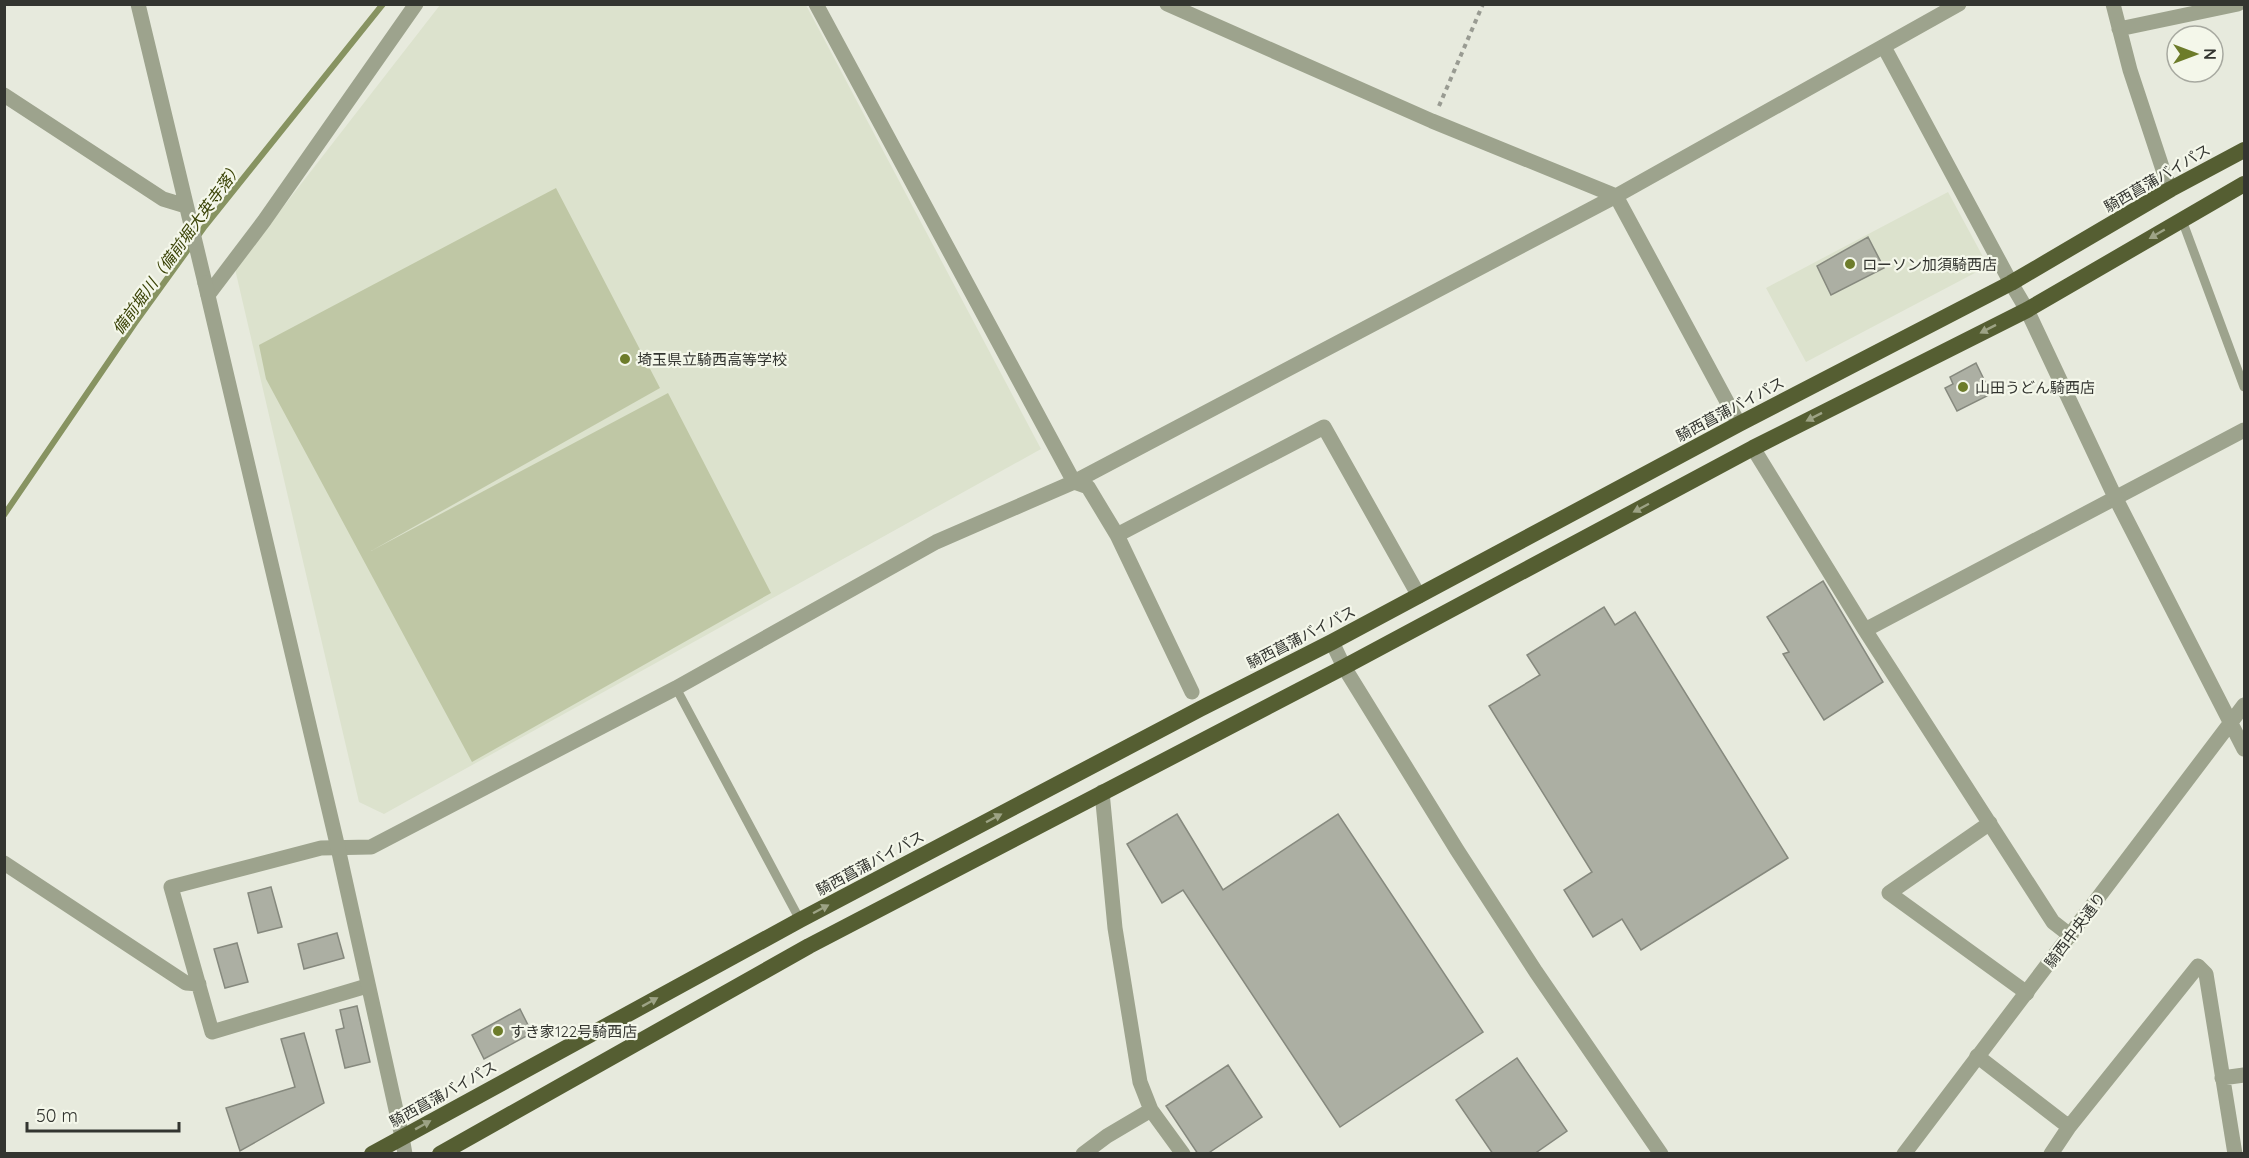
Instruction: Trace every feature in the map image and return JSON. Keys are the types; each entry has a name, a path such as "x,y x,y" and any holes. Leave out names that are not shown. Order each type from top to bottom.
{"highway":[{"name":"騎西菖蒲バイパス","path":"372,1154 403,1145 800,920 1332,642 1739,424 2011,283 2171,189 2244,150"},
{"path":"440,1154 809,946 1344,667 1753,448 2027,310 2244,184"}],"street":[{"path":"138,4 338,848 403,1145"},
{"path":"207,289 271,211 416,4"},
{"path":"816,4 1074,482 1088,487 1117,535 1192,692"},
{"path":"1167,4 1432,121 1616,196 1739,424"},
{"path":"368,986 212,1032 171,887 321,848 371,847 676,688 936,542 1074,482 1616,196 1959,4"},
{"path":"2113,4 2133,81 2164,176 2171,189"},
{"path":"2119,30 2238,4"},
{"path":"1884,47 2027,310 2115,497 2244,749"},
{"path":"4,95 163,200 186,206"},
{"path":"1117,535 1324,427 1419,596"},
{"path":"1865,630 2244,430"},
{"path":"1753,448 1865,630 2053,922 2071,936"},
{"path":"1332,642 1344,667 1457,850 1661,1154"},
{"name":"騎西中央通り","path":"1904,1154 2244,705"},
{"path":"1102,792 1115,928 1140,1082 1151,1110 1183,1154"},
{"path":"1990,823 1889,893 2027,993"},
{"path":"4,863 186,983 199,984"},
{"path":"2051,1154 2069,1127 2198,966 2206,974 2235,1154"},
{"path":"1977,1056 2069,1127"},
{"path":"2222,1078 2244,1075"},
{"path":"1083,1154 1107,1136 1151,1110"}],"lane":[{"path":"2182,220 2244,387"},
{"path":"676,688 800,920"},
{"path":"1192,692 1200,709"}],"path":[{"path":"1432,121 1483,4"}],"shaded area":[{"name":"埼玉県立騎西高等学校","path":"440,5 806,5 1041,449 384,814 359,802 235,269"},
{"path":"556,188 660,388 371,551 668,393 771,593 472,762 266,379 259,345"},
{"path":"1948,192 1988,266 1806,362 1766,288"}],"building":[{"path":"1868,237 1884,268 1831,295 1817,266"},
{"path":"1976,363 1991,394 1957,411 1945,388 1953,384 1950,377"},
{"path":"1823,581 1883,682 1824,720 1783,654 1789,652 1767,617"},
{"path":"1604,607 1615,625 1635,612 1788,858 1641,950 1622,919 1593,937 1564,890 1592,872 1489,706 1540,675 1527,655"},
{"path":"1177,814 1223,890 1338,814 1483,1032 1340,1127 1183,890 1162,903 1127,844"},
{"path":"271,887 282,927 258,933 248,893"},
{"path":"337,933 344,958 304,969 298,944"},
{"path":"237,943 248,982 225,988 214,949"},
{"path":"357,1006 370,1062 345,1068 336,1030 344,1028 340,1010"},
{"path":"520,1009 532,1033 484,1059 472,1035"},
{"path":"304,1033 324,1103 240,1151 226,1108 295,1087 281,1039"},
{"path":"1517,1058 1567,1131 1534,1154 1493,1154 1456,1100"},
{"path":"1228,1065 1262,1117 1207,1154 1198,1154 1166,1106"}],"waterway":[{"name":"備前堀川（備前堀大英寺落）","path":"4,515 135,323 205,226 383,4"}],"place":[{"name":"ローソン加須騎西店","path":"1850,264"},
{"name":"埼玉県立騎西高等学校","path":"625,359"},
{"name":"山田うどん騎西店","path":"1963,387"},
{"name":"すき家122号騎西店","path":"498,1031"}]}
